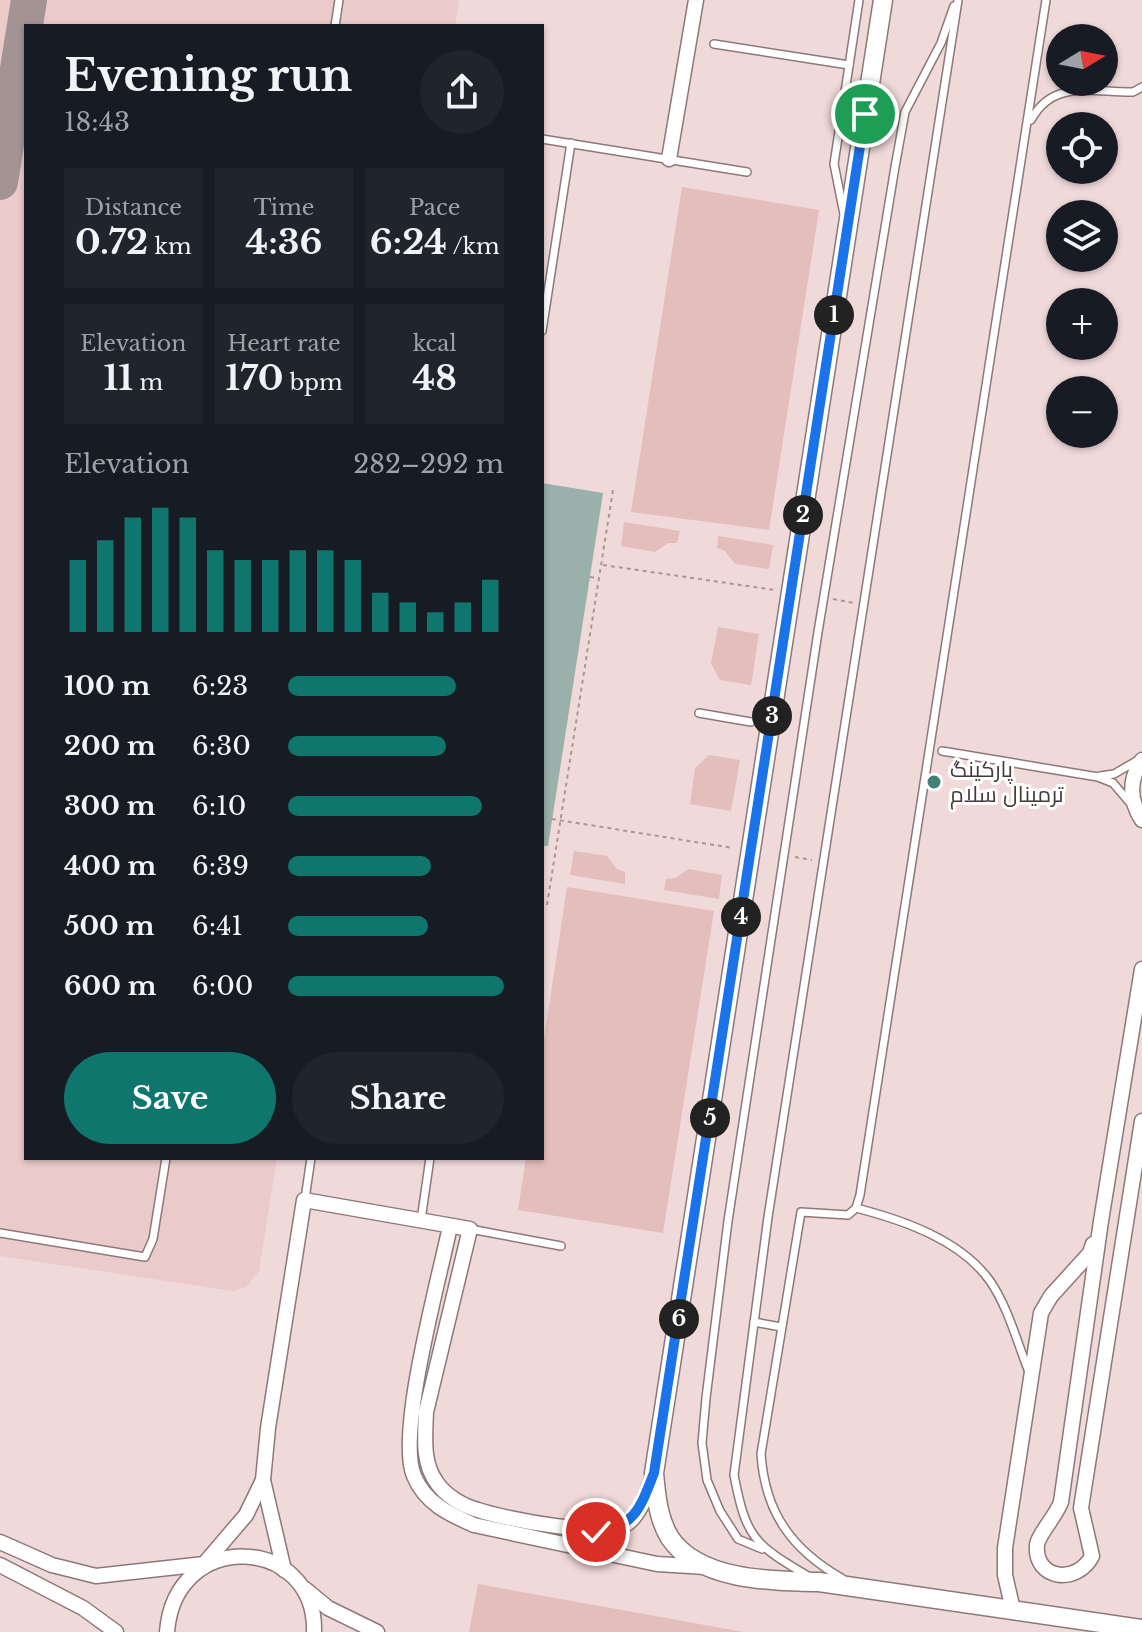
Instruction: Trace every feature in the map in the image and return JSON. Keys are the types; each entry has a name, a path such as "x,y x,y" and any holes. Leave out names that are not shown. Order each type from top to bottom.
{"street":[{"path":"669,159 696,0"},
{"path":"284,1570 263,1480 268,1428 304,1200 470,1229 426,1412 428,1469 439,1486 456,1500 477,1510 596,1532 628,1522 640,1507 654,1473 883,0"},
{"path":"1139,815 1132,781 1142,758"},
{"path":"1142,969 1101,1221 1061,1502 1053,1523 1042,1532 1037,1544 1039,1558 1048,1570 1062,1576 1074,1575 1086,1567 1092,1556 1081,1508 1142,1121"},
{"path":"1013,1610 1005,1575 1005,1548 1041,1313 1051,1296 1090,1253 1101,1221"},
{"path":"450,1226 411,1412 408,1444 413,1474 426,1497 447,1513 474,1525 657,1564 709,1567 770,1581 819,1582 1142,1629"},
{"path":"654,1473 661,1518 670,1538 684,1554 709,1567"},
{"path":"167,1632 168,1611 175,1593 246,1515 263,1480"},
{"path":"0,1542 52,1565 96,1576 204,1564 242,1555 262,1558 284,1570 328,1608 377,1632"},
{"path":"0,1565 83,1608 116,1632"},
{"path":"298,1583 310,1606 314,1632"}],"lane":[{"path":"335,24 339,0"},
{"path":"848,228 834,164 859,0"},
{"path":"762,1549 741,1513 734,1475 823,861 957,0"},
{"path":"819,1582 762,1549 738,1539 720,1511 707,1480 702,1443 728,1221 824,598 905,112 941,43 957,0"},
{"path":"859,1588 800,1550 781,1527 763,1482 761,1454 801,1212 835,1217 848,1215 856,1208 1046,0"},
{"path":"714,44 849,65"},
{"path":"1027,127 1037,108 1070,89 1133,92 1142,87"},
{"path":"544,139 747,172"},
{"path":"544,318 571,143"},
{"path":"699,713 751,722"},
{"path":"942,751 1098,777 1113,783 1139,815"},
{"path":"1098,777 1114,774 1142,758"},
{"path":"0,1233 145,1257 153,1239 166,1160"},
{"path":"304,1200 311,1160"},
{"path":"421,1220 430,1160"},
{"path":"856,1208 882,1215 939,1239 979,1268 997,1295 1031,1377"},
{"path":"470,1229 561,1246"},
{"path":"754,1322 781,1327"}],"path":[{"path":"547,905 613,490"},
{"path":"601,564 791,592"},
{"path":"590,577 599,578"},
{"path":"824,598 863,604"},
{"path":"552,819 751,851"},
{"path":"784,856 823,861"}],"shaded area":[{"path":"0,0 459,0 455,24 24,24 24,1160 277,1160 259,1271 246,1287 233,1291 0,1256"},
{"path":"682,187 819,210 769,530 631,512"},
{"path":"624,522 680,531 677,543 668,543 655,552 621,546"},
{"path":"718,536 773,545 769,569 735,564 725,551 717,548"},
{"path":"718,627 759,634 751,685 720,680 711,663"},
{"path":"709,755 740,760 731,811 690,804 695,768"},
{"path":"574,851 607,856 617,869 625,872 625,884 570,875"},
{"path":"689,869 722,875 719,899 664,890 666,879 675,878"},
{"path":"567,887 714,911 663,1233 518,1210 526,1160 544,1160 544,1040"},
{"path":"478,1584 744,1632 469,1632"}],"building":[{"path":"544,483 603,493 548,846 544,846"}],"taxiway":[{"path":"25,24 29,0"},
{"path":"0,182 24,31"}],"place":[{"name":"پارکینگ ترمینال سلام","path":"934,782"}],"route":[{"path":"596,1532 628,1522 640,1507 654,1473 865,114"}]}
